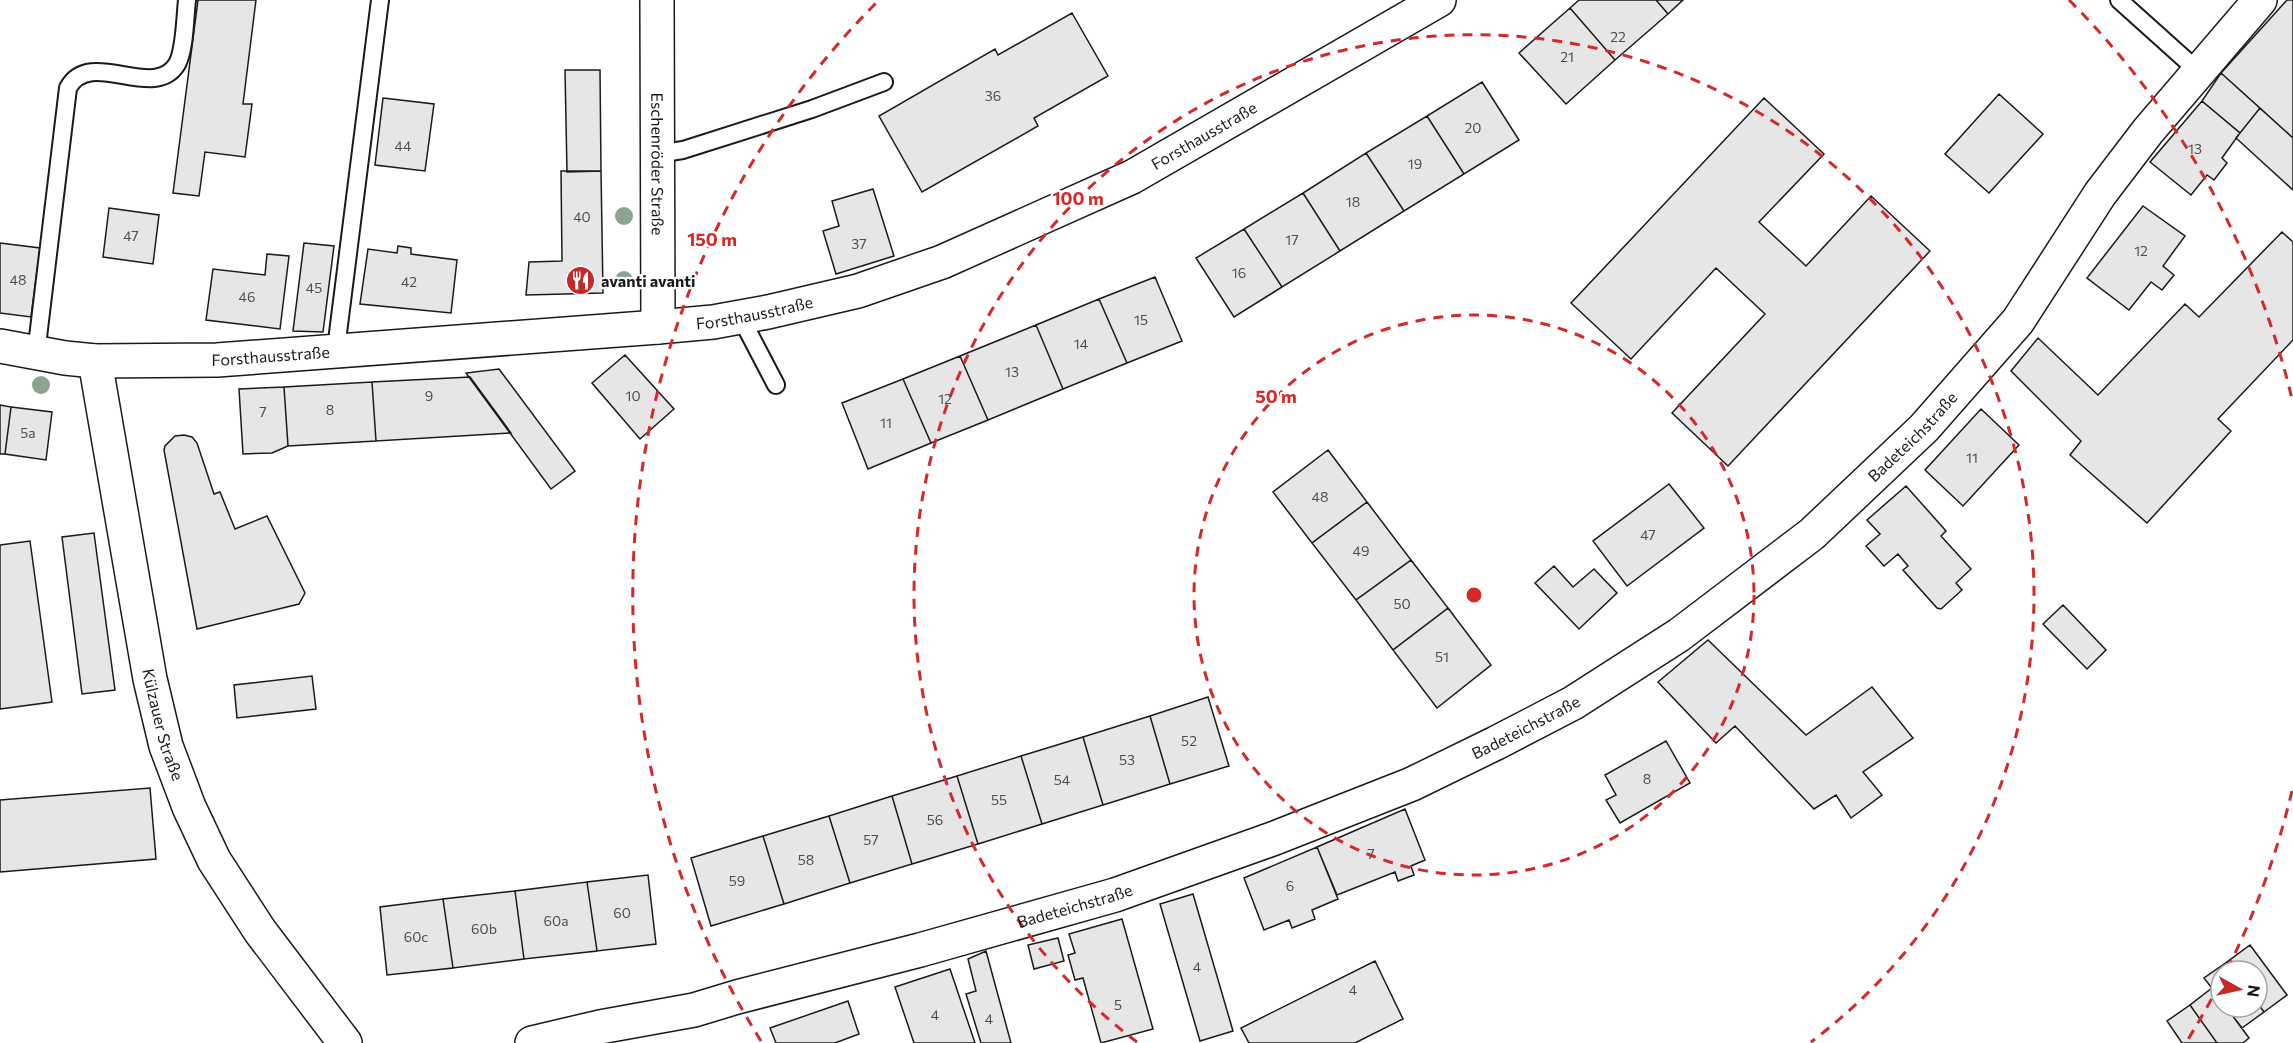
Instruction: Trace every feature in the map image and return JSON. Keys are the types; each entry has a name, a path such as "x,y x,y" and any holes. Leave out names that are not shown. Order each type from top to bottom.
{"street":[{"name":"Eschenröder Straße","path":"657,0 658,327"},
{"name":"Forsthausstraße","path":"0,346 36,354 94,361 217,360 658,327 741,318 858,291 942,262 1132,177 1439,0"},
{"name":"Badeteichstraße","path":"532,1043 600,1027 694,1010 920,950 1114,895 1275,838 1412,783 1574,703 1679,635 1803,541 1924,428 2018,321 2100,194 2198,70 2260,0"},
{"name":"Külzauer Straße","path":"94,361 150,679 166,746 189,807 214,860 260,931 345,1043"}],"lane":[{"path":"36,354 68,88 78,76 89,72 152,78 168,74 178,62 181,53 187,0"},
{"path":"338,351 338,333 380,0"},
{"path":"2119,0 2198,70"},
{"path":"657,154 683,150 801,113 884,82"},
{"path":"741,318 776,385"}],"building":[{"path":"198,0 256,0 243,104 252,104 245,157 205,152 199,196 173,193"},
{"path":"1579,0 1656,0 1668,14 1615,60 1570,8"},
{"path":"1656,0 1683,0 1668,14"},
{"path":"2287,0 2293,0 2293,138 2221,73"},
{"path":"1570,8 1615,60 1566,104 1519,53"},
{"path":"1072,13 1108,76 1034,118 1038,126 922,192 879,116 995,49 998,55"},
{"path":"565,70 600,70 601,171 567,172"},
{"path":"2221,73 2260,108 2240,133 2202,101"},
{"path":"1482,82 1519,140 1464,174 1427,116"},
{"path":"1999,94 2043,134 1989,193 1945,154"},
{"path":"383,98 434,104 425,171 375,165"},
{"path":"1764,98 1824,154 1759,222 1806,266 1871,196 1930,251 1728,466 1672,413 1765,314 1716,268 1631,359 1571,303"},
{"path":"2202,101 2240,133 2222,158 2227,163 2214,180 2207,175 2191,195 2150,162"},
{"path":"2260,108 2293,138 2293,190 2236,138"},
{"path":"1427,116 1464,174 1404,211 1366,153"},
{"path":"1366,153 1404,211 1340,251 1303,193"},
{"path":"561,171 601,171 603,293 526,295 529,262 562,261"},
{"path":"873,189 894,256 836,274 823,231 839,226 832,201"},
{"path":"1303,193 1340,251 1282,287 1244,229"},
{"path":"2143,206 2185,236 2163,266 2174,275 2162,290 2151,282 2129,310 2087,278"},
{"path":"109,208 159,215 153,264 103,257"},
{"path":"1244,229 1282,287 1234,317 1196,258"},
{"path":"2282,232 2293,242 2293,340 2218,419 2231,431 2147,523 2070,455 2081,441 2011,371 2038,338 2098,395 2185,304 2199,317"},
{"path":"0,243 40,248 31,317 0,313"},
{"path":"304,243 334,246 323,332 293,331"},
{"path":"398,246 411,248 411,254 457,260 451,313 360,304 368,249 397,253"},
{"path":"267,254 289,256 280,329 206,320 213,269 265,275"},
{"path":"1155,277 1182,341 1127,363 1099,299"},
{"path":"1099,299 1127,363 1063,389 1036,325"},
{"path":"1036,325 1063,389 988,420 960,356"},
{"path":"625,355 674,409 640,439 592,383"},
{"path":"960,356 988,420 931,443 903,379"},
{"path":"499,369 575,471 551,489 466,373"},
{"path":"470,377 511,433 376,441 372,382"},
{"path":"903,379 931,443 868,469 842,403"},
{"path":"372,382 376,441 288,446 284,387"},
{"path":"284,387 288,446 272,453 243,454 239,389"},
{"path":"0,405 11,407 5,454 0,454"},
{"path":"11,407 52,412 46,460 5,454"},
{"path":"1981,409 2019,445 1963,506 1925,470"},
{"path":"175,436 192,437 197,443 214,494 220,492 235,529 267,516 305,593 299,604 197,629 164,450"},
{"path":"1328,450 1367,502 1312,543 1273,492"},
{"path":"1669,484 1704,528 1627,586 1593,541"},
{"path":"1906,486 1946,531 1941,536 1971,569 1956,583 1962,590 1941,609 1937,608 1903,570 1908,566 1898,554 1884,566 1866,546 1880,534 1867,520"},
{"path":"1367,502 1411,560 1356,600 1312,543"},
{"path":"94,533 115,690 82,694 62,537"},
{"path":"30,541 52,702 0,709 0,545"},
{"path":"1411,560 1448,608 1393,650 1356,600"},
{"path":"1554,566 1573,587 1594,569 1617,593 1579,629 1535,583"},
{"path":"2063,605 2106,650 2087,669 2043,624"},
{"path":"1448,608 1491,665 1437,708 1393,650"},
{"path":"1708,640 1806,735 1872,687 1913,738 1863,772 1882,795 1851,818 1836,795 1814,809 1735,726 1716,743 1658,682"},
{"path":"312,676 316,709 237,718 234,685"},
{"path":"1208,697 1229,766 1170,784 1150,716"},
{"path":"1150,716 1170,784 1103,805 1083,737"},
{"path":"1083,737 1103,805 1042,824 1021,756"},
{"path":"1666,741 1690,783 1620,823 1606,800 1616,795 1605,775"},
{"path":"1021,756 1042,824 978,844 957,776"},
{"path":"957,776 978,844 912,864 892,796"},
{"path":"150,788 156,859 0,872 0,800"},
{"path":"892,796 912,864 850,883 829,816"},
{"path":"1405,809 1425,860 1411,866 1414,875 1398,881 1395,872 1337,895 1317,847"},
{"path":"829,816 850,883 784,904 763,836"},
{"path":"763,836 784,904 711,926 691,858"},
{"path":"1317,847 1338,899 1312,910 1315,919 1292,928 1289,920 1264,930 1244,878"},
{"path":"648,875 656,944 597,951 587,882"},
{"path":"587,882 597,951 524,959 515,891"},
{"path":"515,891 524,959 453,968 443,899"},
{"path":"1193,894 1233,1031 1200,1041 1160,904"},
{"path":"443,899 453,968 387,975 380,907"},
{"path":"1122,919 1153,1029 1101,1043 1083,978 1075,980 1068,955 1075,953 1069,934"},
{"path":"1058,938 1064,961 1034,969 1028,945"},
{"path":"2250,945 2260,959 2231,959"},
{"path":"986,951 1011,1043 981,1043 966,994 976,991 968,959"},
{"path":"1375,961 1403,1019 1355,1043 1249,1043 1241,1028"},
{"path":"950,969 975,1043 914,1043 895,987"},
{"path":"2269,971 2287,995 2269,1008"},
{"path":"2209,975 2209,984 2204,978"},
{"path":"2209,990 2209,1019 2235,1019 2249,1038 2243,1043 2217,1043 2190,1005"},
{"path":"848,1001 859,1034 835,1043 776,1043 770,1028"},
{"path":"2190,1005 2217,1043 2182,1043 2167,1021"},
{"path":"2235,1019 2254,1019 2242,1028"}],"place":[{"name":"avanti avanti","path":"580,281"}]}
